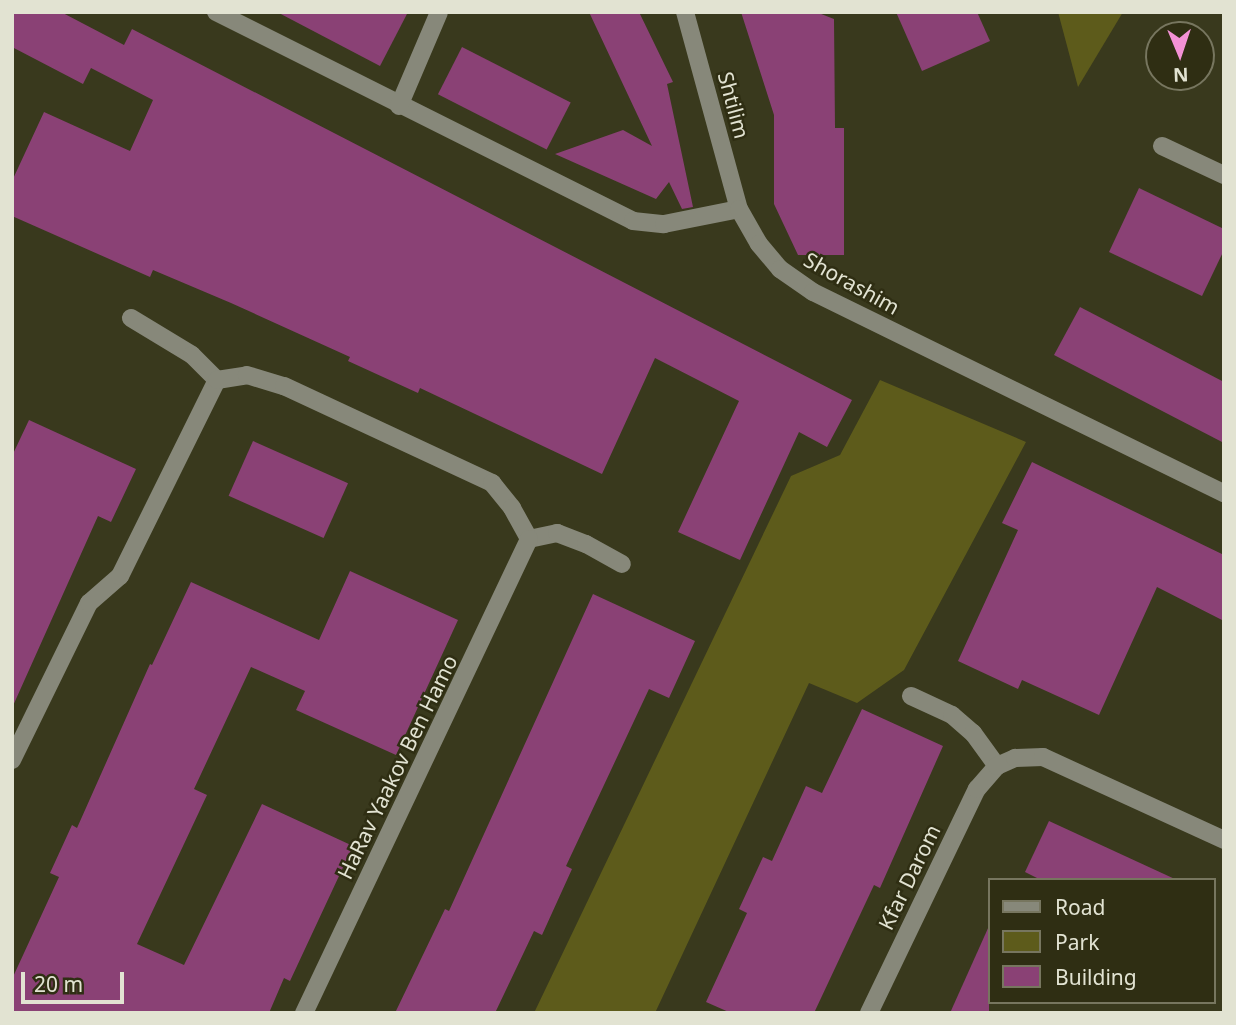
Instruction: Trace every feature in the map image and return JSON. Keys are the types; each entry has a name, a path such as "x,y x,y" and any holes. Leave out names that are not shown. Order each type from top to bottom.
{"street":[{"path":"216,12 633,221 664,224 739,209"},
{"path":"399,106 439,12"},
{"name":"Shtilim","path":"685,12 739,209"},
{"path":"1162,146 1224,175"},
{"name":"Shorashim","path":"739,209 759,244 780,269 813,292 1224,493"},
{"path":"131,318 192,355 217,380"},
{"path":"217,380 247,375 284,386 492,483 512,509 529,539 557,533 586,544 622,564"},
{"path":"12,760 89,603 120,576 217,380"},
{"name":"HaRav Yaakov Ben Hamo","path":"304,1013 529,539"},
{"path":"911,695 952,715 973,733 997,766 1015,758 1043,757 1224,840"},
{"name":"Kfar Darom","path":"869,1013 977,789 997,766"}],"green space":[{"path":"1058,12 1123,12 1078,87"},
{"path":"880,380 1026,442 904,670 857,703 809,683 655,1013 534,1013 791,476 840,455"}],"building":[{"path":"12,12 61,12 124,45 132,29 852,400 827,447 799,432 740,560 678,532 739,401 655,358 602,474 420,388 418,393 348,361 350,357 231,303 153,270 150,277 12,216 12,181 44,112 130,151 153,100 91,68 83,84 12,47"},
{"path":"277,12 408,12 380,66"},
{"path":"589,12 639,12 673,82 667,84 693,207 682,209 669,182 656,199 555,154 623,130 652,146"},
{"path":"741,12 816,12 834,19 835,128 844,128 844,255 798,255 774,204 774,115"},
{"path":"896,12 977,12 990,41 922,71"},
{"path":"462,47 571,102 547,150 438,94"},
{"path":"1139,188 1224,229 1224,250 1202,296 1109,252"},
{"path":"1080,307 1224,382 1224,443 1054,355"},
{"path":"29,420 136,469 111,522 98,516 12,708 12,456"},
{"path":"253,441 348,483 324,538 229,496"},
{"path":"1032,462 1224,555 1224,621 1157,587 1099,715 1022,680 1018,689 958,661 1018,530 1002,523"},
{"path":"350,571 458,620 396,755 296,710 305,691 251,667 194,789 207,795 137,944 184,965 262,804 353,846 290,981 284,978 269,1013 12,1013 12,979 59,877 50,873 72,825 77,828 150,664 152,665 191,582 319,640"},
{"path":"593,594 695,641 669,698 649,689 566,866 572,869 542,935 534,931 495,1013 395,1013 445,909 449,911"},
{"path":"862,709 943,746 880,888 874,885 814,1013 731,1013 706,1002 747,913 739,909 763,857 772,861 806,786 822,793"},
{"path":"1049,821 1173,878 1037,878 1025,872"},
{"path":"988,928 989,1013 950,1013"}]}
